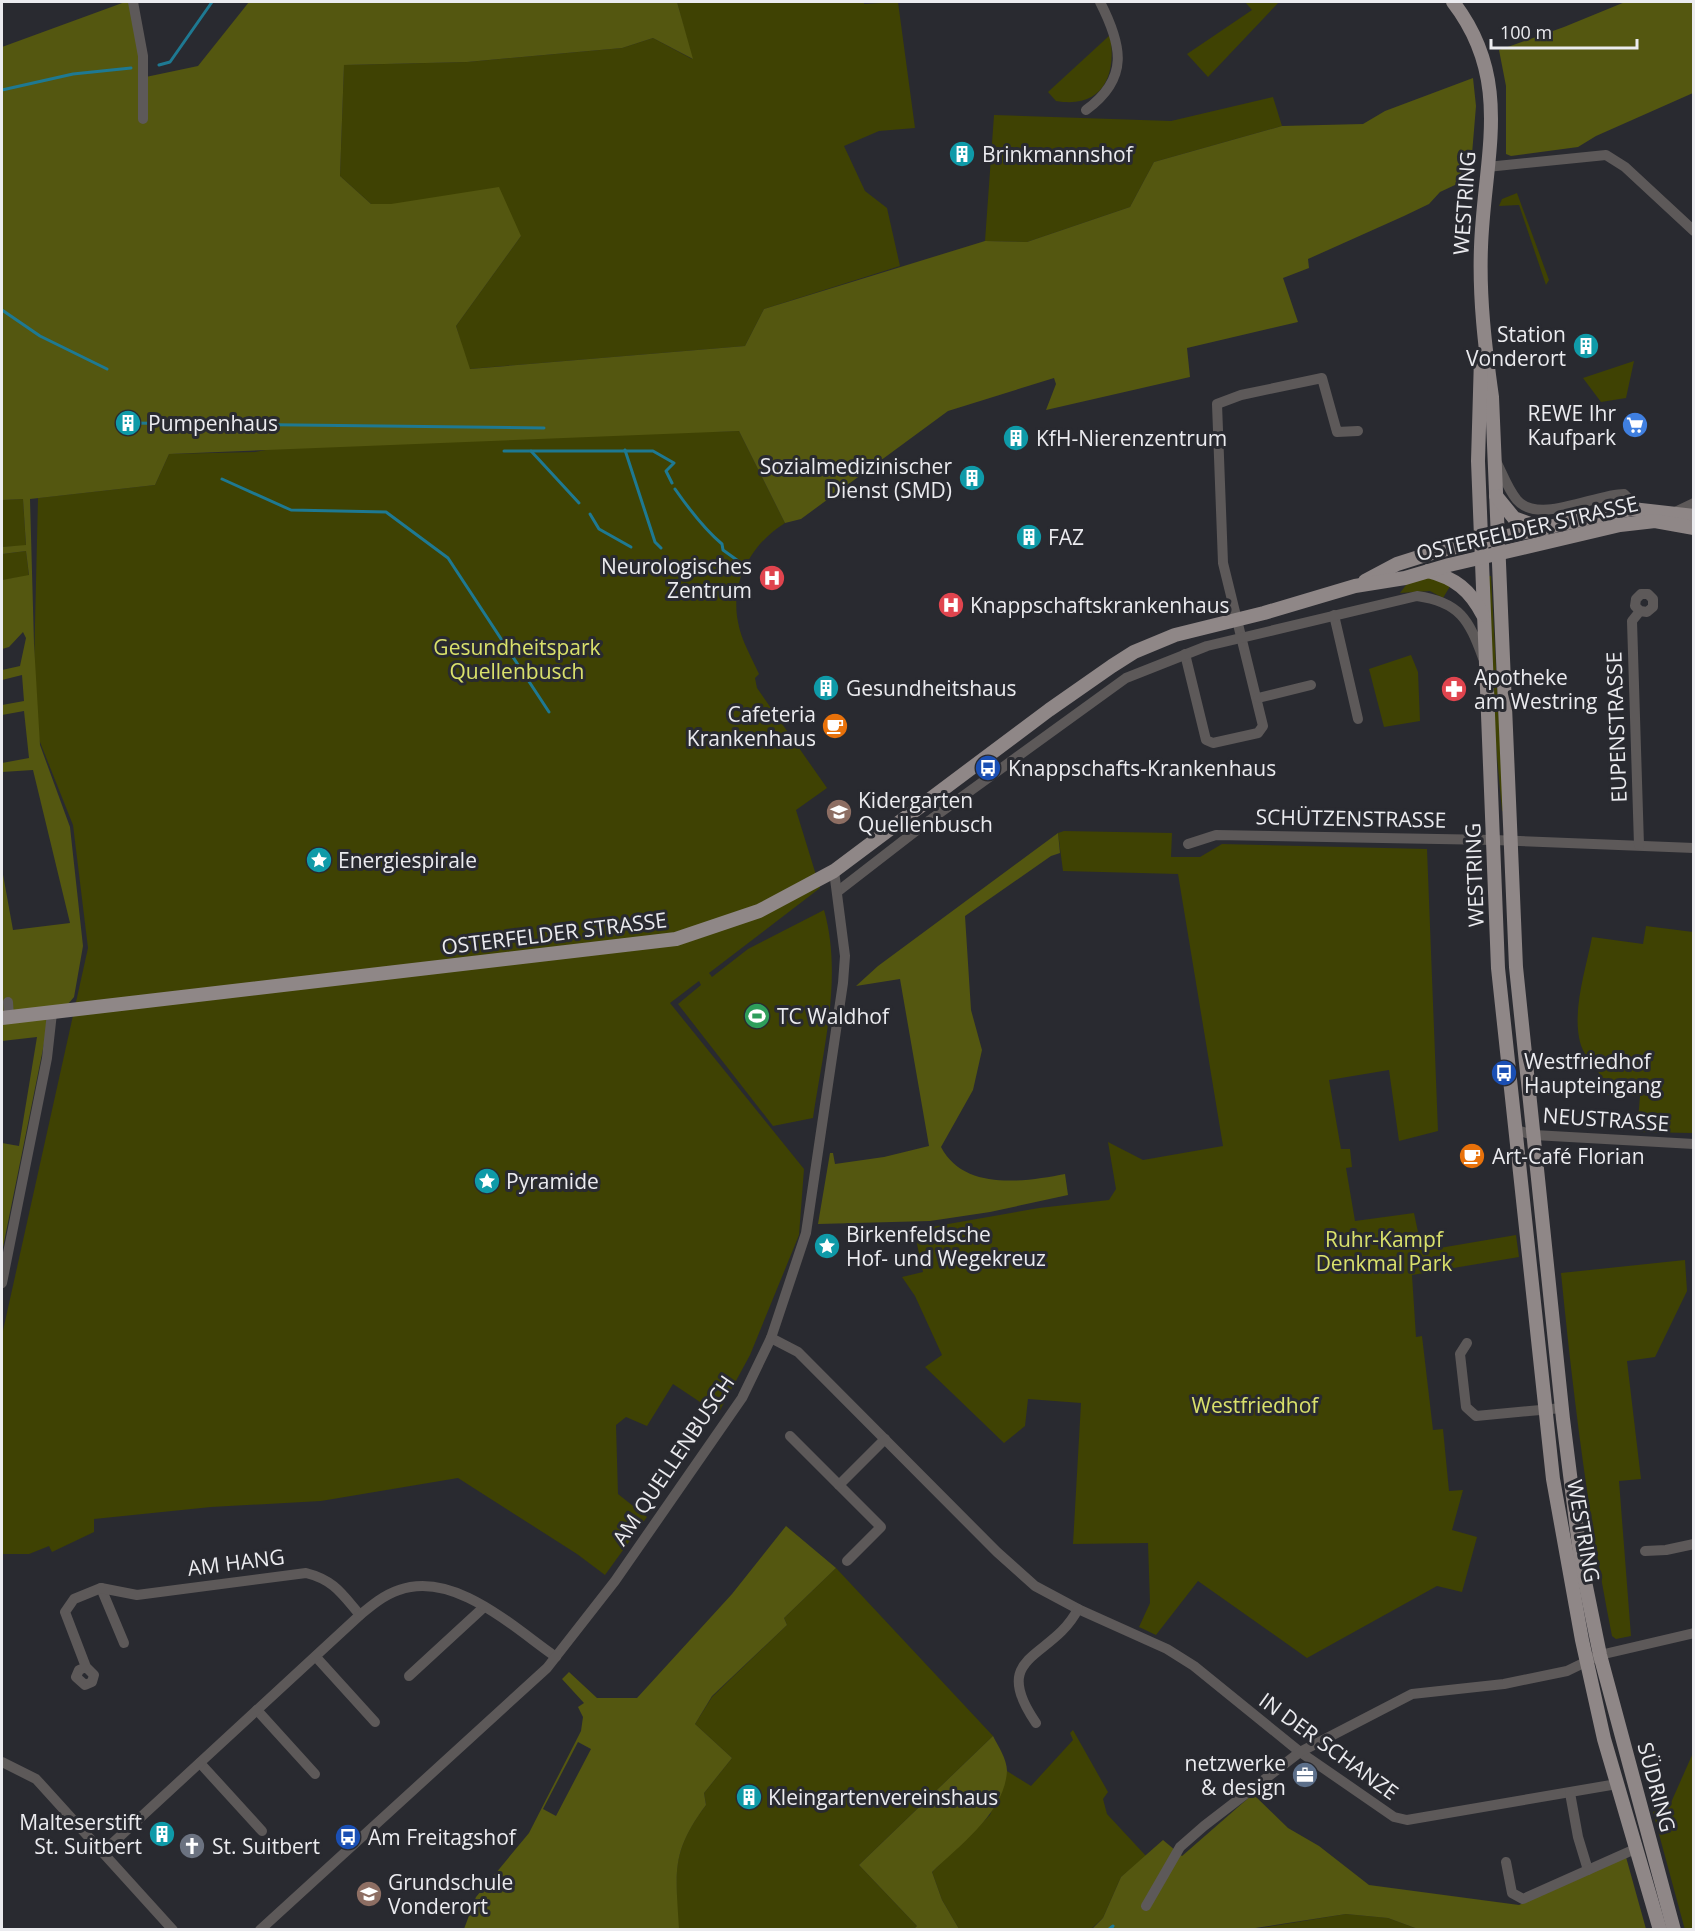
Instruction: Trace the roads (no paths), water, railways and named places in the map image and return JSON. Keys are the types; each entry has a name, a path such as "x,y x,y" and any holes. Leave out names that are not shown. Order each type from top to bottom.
{"main road":[{"name":"WESTRING","path":"1453,2 1479,44 1488,71 1491,106 1480,247 1483,338 1492,397 1516,967 1562,1408 1581,1562 1600,1655"},
{"name":"WESTRING","path":"1483,338 1478,384 1481,550 1498,968 1555,1491 1586,1661"},
{"path":"1496,496 1514,518 1545,529"},
{"name":"OSTERFELDER STRASSE","path":"1498,548 1545,529 1632,509 1694,516"},
{"name":"OSTERFELDER STRASSE","path":"1354,586 1404,562 1498,548 1620,525 1655,521 1694,528"},
{"name":"OSTERFELDER STRASSE","path":"5,1017 676,939 759,911 834,871 1006,742 1134,652 1176,635 1354,586 1405,578 1481,550"},
{"path":"1426,571 1445,575 1462,585 1477,603 1484,618"},
{"name":"SÜDRING","path":"1600,1655 1674,1929"},
{"name":"SÜDRING","path":"1586,1661 1617,1784 1659,1929"}],"street":[{"path":"133,2 144,65 143,119"},
{"path":"1086,110 1099,100 1113,83 1119,58 1115,31 1100,2"},
{"path":"1488,162 1606,155 1625,167 1694,231"},
{"path":"1185,654 1206,740 1213,743 1258,734 1263,726 1223,563 1217,404 1241,395 1322,378 1337,432 1358,431"},
{"name":"OSTERFELDER STRASSE","path":"1494,458 1518,501 1530,509 1554,509 1624,494 1630,500 1632,509"},
{"path":"1673,513 1694,503"},
{"name":"OSTERFELDER STRASSE","path":"1393,600 1405,578"},
{"name":"OSTERFELDER STRASSE","path":"837,891 930,820 1123,680 1185,654 1243,637 1417,596 1442,601 1454,607 1472,630 1485,664"},
{"name":"EUPENSTRASSE","path":"1639,845 1632,621 1640,611"},
{"path":"1334,615 1358,719"},
{"path":"1112,666 1123,680"},
{"path":"1257,698 1311,686"},
{"path":"1006,742 1018,757"},
{"name":"SCHÜTZENSTRASSE","path":"1188,844 1215,835 1494,840 1694,848"},
{"name":"AM QUELLENBUSCH","path":"260,1929 542,1673 615,1581 742,1398 771,1338 807,1228 834,1055 845,956 834,871"},
{"path":"5,1017 8,1002"},
{"path":"2,1283 47,1058 52,1012"},
{"name":"NEUSTRASSE","path":"1516,1130 1534,1135 1694,1144"},
{"name":"IN DER SCHANZE","path":"771,1338 798,1352 997,1552 1035,1586 1078,1609 1167,1649 1194,1666 1300,1752 1394,1817 1407,1820 1617,1784"},
{"path":"1467,1343 1461,1354 1466,1407 1471,1413 1476,1416 1562,1408"},
{"path":"790,1436 881,1527 847,1561"},
{"path":"839,1485 885,1439"},
{"path":"1645,1551 1666,1550 1694,1544"},
{"name":"AM HANG","path":"101,1588 137,1594 306,1573 323,1577 334,1585 360,1615"},
{"path":"103,1852 360,1615 382,1598 415,1586 445,1588 465,1594 555,1657"},
{"path":"86,1667 65,1612 74,1599 101,1588 124,1643"},
{"path":"410,1676 484,1607"},
{"path":"1036,1723 1017,1691 1018,1676 1029,1660 1072,1620 1078,1609"},
{"path":"1146,1906 1180,1847 1300,1752 1412,1694 1504,1684 1567,1671 1600,1655 1694,1632"},
{"path":"316,1657 375,1722"},
{"path":"257,1710 315,1774"},
{"path":"2,1762 36,1779 173,1929"},
{"path":"200,1763 262,1831"},
{"path":"1570,1793 1578,1837 1588,1870"},
{"path":"1506,1862 1512,1893 1523,1899 1635,1850"}],"waterway":[{"path":"159,65 170,62 212,2"},
{"path":"2,90 73,74 131,68"},
{"path":"2,310 40,336 107,369"},
{"path":"130,423 544,428"},
{"path":"625,450 655,542 661,548"},
{"path":"504,451 653,451 674,463 666,471 672,483"},
{"path":"531,451 579,503"},
{"path":"222,479 291,510 386,512 448,558 549,712"},
{"path":"675,489 697,518 722,544 723,550 748,568"},
{"path":"590,514 599,529 631,547"},
{"path":"1108,1930 1113,1926"}],"place":[{"name":"Brinkmannshof","path":"962,154"},
{"name":"Station Vonderort","path":"1586,346"},
{"name":"Pumpenhaus","path":"128,423"},
{"name":"REWE Ihr Kaufpark","path":"1635,425"},
{"name":"KfH-Nierenzentrum","path":"1016,438"},
{"name":"Sozialmedizinischer Dienst (SMD)","path":"972,478"},
{"name":"FAZ","path":"1029,537"},
{"name":"Neurologisches Zentrum","path":"772,578"},
{"name":"Knappschaftskrankenhaus","path":"951,605"},
{"name":"Gesundheitshaus","path":"826,688"},
{"name":"Apotheke am Westring","path":"1454,689"},
{"name":"Cafeteria Krankenhaus","path":"835,726"},
{"name":"Knappschafts-Krankenhaus","path":"988,768"},
{"name":"Kidergarten Quellenbusch","path":"839,812"},
{"name":"Energiespirale","path":"319,860"},
{"name":"TC Waldhof","path":"757,1016"},
{"name":"Westfriedhof Haupteingang","path":"1504,1073"},
{"name":"Art-Café Florian","path":"1472,1156"},
{"name":"Pyramide","path":"487,1181"},
{"name":"Birkenfeldsche Hof- und Wegekreuz","path":"827,1246"},
{"name":"netzwerke & design","path":"1305,1775"},
{"name":"Kleingartenvereinshaus","path":"749,1797"},
{"name":"Malteserstift St. Suitbert","path":"162,1834"},
{"name":"Am Freitagshof","path":"348,1837"},
{"name":"St. Suitbert","path":"192,1846"},
{"name":"Grundschule Vonderort","path":"369,1894"}],"park label":[{"name":"Gesundheitspark Quellenbusch","path":"517,659"},
{"name":"Ruhr-Kampf Denkmal Park","path":"1384,1251"},
{"name":"Westfriedhof","path":"1255,1405"}]}
